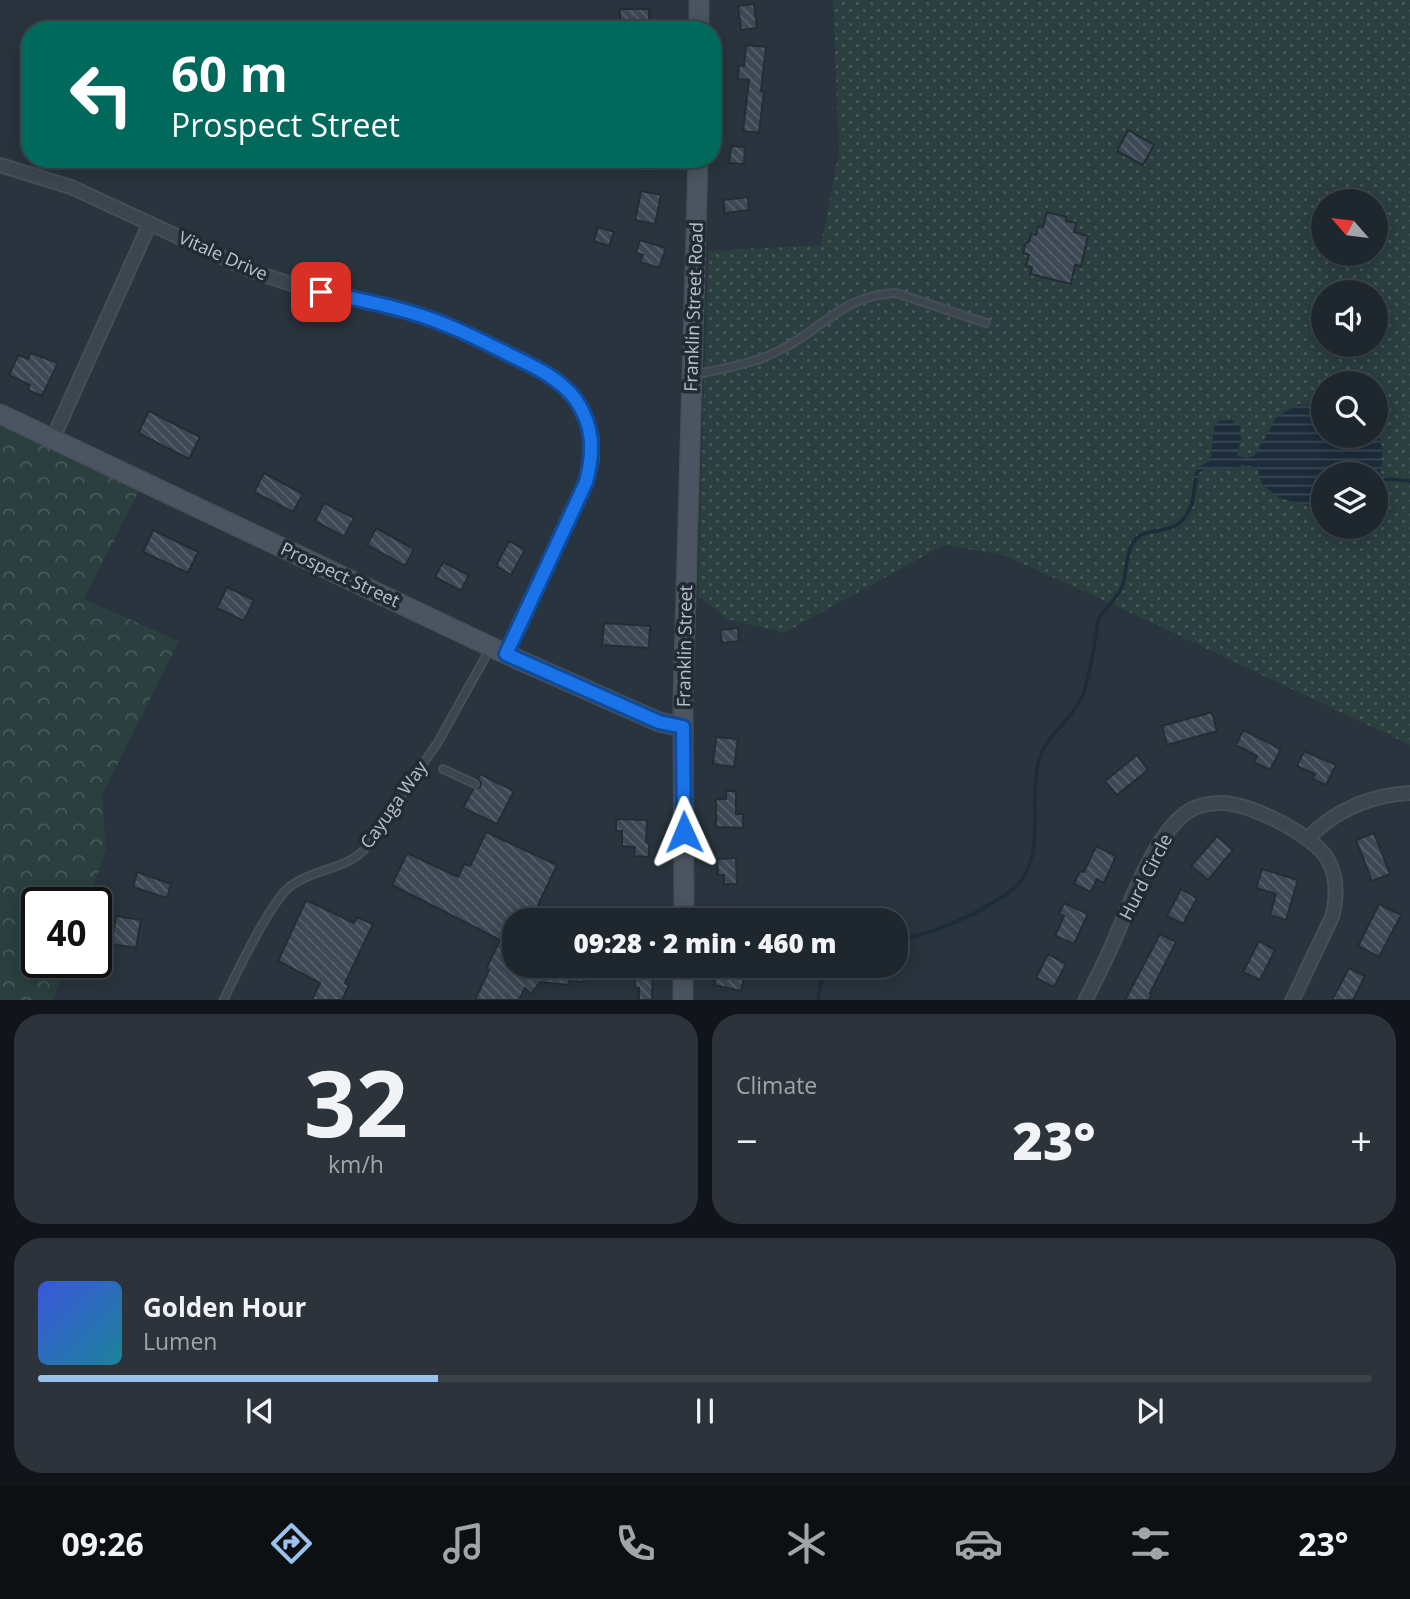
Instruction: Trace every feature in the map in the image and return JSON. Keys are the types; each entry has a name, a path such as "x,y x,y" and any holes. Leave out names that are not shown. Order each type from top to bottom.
{"street":[{"path":"699,0 699,21"},
{"name":"Vitale Drive","path":"0,165 71,187 252,271 297,286 406,311 452,327 530,364 558,381 575,399 586,418 592,438 592,460 589,471 499,650"},
{"name":"Franklin Street Road","path":"690,455 698,168"},
{"path":"53,438 150,223"},
{"name":"Prospect Street","path":"0,414 499,650 659,722 683,727"},
{"name":"Franklin Street","path":"684,908 683,727 690,455"},
{"path":"1308,838 1342,810 1375,799 1410,793"},
{"name":"Hurd Circle","path":"1085,1000 1153,856 1168,831 1182,815 1203,805 1230,804 1261,814 1308,838 1323,852 1332,867 1335,883 1332,917 1292,1000"},
{"path":"683,978 683,1000"}],"lane":[{"path":"693,376 763,358 784,349 844,306 881,293 896,293 986,323"},
{"name":"Cayuga Way","path":"223,1000 277,899 293,884 354,860 364,850 499,650"},
{"path":"443,769 475,784"}],"green space":[{"path":"833,0 1410,0 1410,745 1003,555 944,545 784,633 727,619 698,596 708,251 821,245 839,152"},
{"path":"0,414 143,483 84,599 179,641 102,795 106,850 93,887 21,887 21,978 61,978 53,1000 0,1000"}],"water":[{"path":"1296,405 1311,405 1311,448 1382,448 1381,462 1311,462 1311,507 1279,498 1262,484 1257,468 1243,465 1230,470 1205,469 1199,473 1197,485 1193,483 1197,469 1210,461 1214,427 1219,421 1232,420 1240,426 1241,439 1237,456 1247,458 1255,455 1276,418"}],"building":[{"path":"754,4 757,28 741,30 738,6"},
{"path":"620,9 649,9 649,21 620,21"},
{"path":"746,45 766,47 759,133 743,131 749,80 738,79 739,65 744,66"},
{"path":"1128,130 1154,145 1143,165 1117,151"},
{"path":"731,146 745,147 744,164 729,163"},
{"path":"658,168 658,170 634,169"},
{"path":"641,191 661,195 655,224 635,220"},
{"path":"748,197 749,210 725,213 723,200"},
{"path":"1047,212 1066,217 1066,221 1076,223 1074,232 1088,236 1081,266 1075,265 1071,284 1030,274 1032,267 1026,266 1029,255 1023,253 1026,242 1029,242 1031,234 1036,235 1038,226 1043,227"},
{"path":"598,227 614,232 609,246 594,241"},
{"path":"640,240 666,248 659,268 640,262 643,255 636,253"},
{"path":"31,353 58,363 42,396 28,390 30,385 9,375 18,355 28,359"},
{"path":"149,411 200,437 189,459 138,433"},
{"path":"264,473 303,494 293,512 254,492"},
{"path":"324,503 354,518 344,537 315,521"},
{"path":"376,528 414,549 405,566 367,545"},
{"path":"153,530 198,552 188,573 143,552"},
{"path":"509,541 525,550 511,575 496,566"},
{"path":"443,562 469,575 461,591 435,577"},
{"path":"227,587 254,600 244,621 217,608"},
{"path":"604,623 650,626 649,648 602,645"},
{"path":"738,628 739,641 722,643 720,630"},
{"path":"1212,712 1217,731 1167,745 1162,726"},
{"path":"1243,730 1281,749 1270,770 1254,762 1257,756 1236,745"},
{"path":"716,737 738,739 734,767 713,764"},
{"path":"1304,751 1336,765 1326,785 1313,779 1315,774 1297,766"},
{"path":"1137,755 1148,770 1117,795 1105,781"},
{"path":"480,774 514,791 497,824 463,808 473,789 480,787"},
{"path":"726,791 736,791 736,814 743,814 743,828 716,827 716,799 726,799"},
{"path":"616,819 647,820 646,842 649,843 649,857 634,856 635,847 622,846 622,831 616,831"},
{"path":"486,832 557,865 537,908 502,908 502,978 584,978 584,982 569,981 569,985 540,982 531,994 525,988 519,1000 475,1000 500,940 392,885 407,853 458,877 464,864 470,866"},
{"path":"1374,833 1390,874 1372,881 1356,840"},
{"path":"1217,836 1233,850 1208,880 1191,866"},
{"path":"1096,846 1116,856 1104,883 1097,879 1091,892 1074,884 1080,871 1084,872"},
{"path":"736,858 737,884 724,884 724,875 718,875 717,859"},
{"path":"1262,869 1298,880 1286,920 1270,915 1276,894 1256,888"},
{"path":"137,872 171,884 167,898 133,887"},
{"path":"1181,889 1197,898 1183,924 1167,916"},
{"path":"306,900 354,923 357,917 373,924 345,983 349,985 342,1000 312,1000 320,983 278,961"},
{"path":"1064,903 1088,914 1074,944 1055,936 1064,916 1059,914"},
{"path":"1379,904 1401,915 1379,957 1358,946"},
{"path":"116,916 141,920 136,948 112,944"},
{"path":"1160,934 1176,942 1149,1000 1125,1000"},
{"path":"1259,941 1275,950 1260,980 1243,972"},
{"path":"1048,954 1066,964 1054,987 1036,978"},
{"path":"1349,968 1365,976 1353,1000 1332,1000"},
{"path":"635,978 653,978 652,1000 639,1000 639,988 635,988"},
{"path":"716,978 744,978 741,991 714,985"}],"waterway":[{"path":"1388,479 1410,481"},
{"path":"908,938 943,927 980,910 1011,891 1020,882 1033,852 1037,768 1042,752 1082,697 1089,675 1099,619 1121,589 1133,543 1145,533 1178,524 1192,503 1196,480"},
{"path":"818,1000 824,978"}],"route":[{"path":"321,292 406,311 452,327 530,364 558,381 575,399 586,418 592,438 592,460 586,482 506,654 659,722 683,727 684,832"}]}
